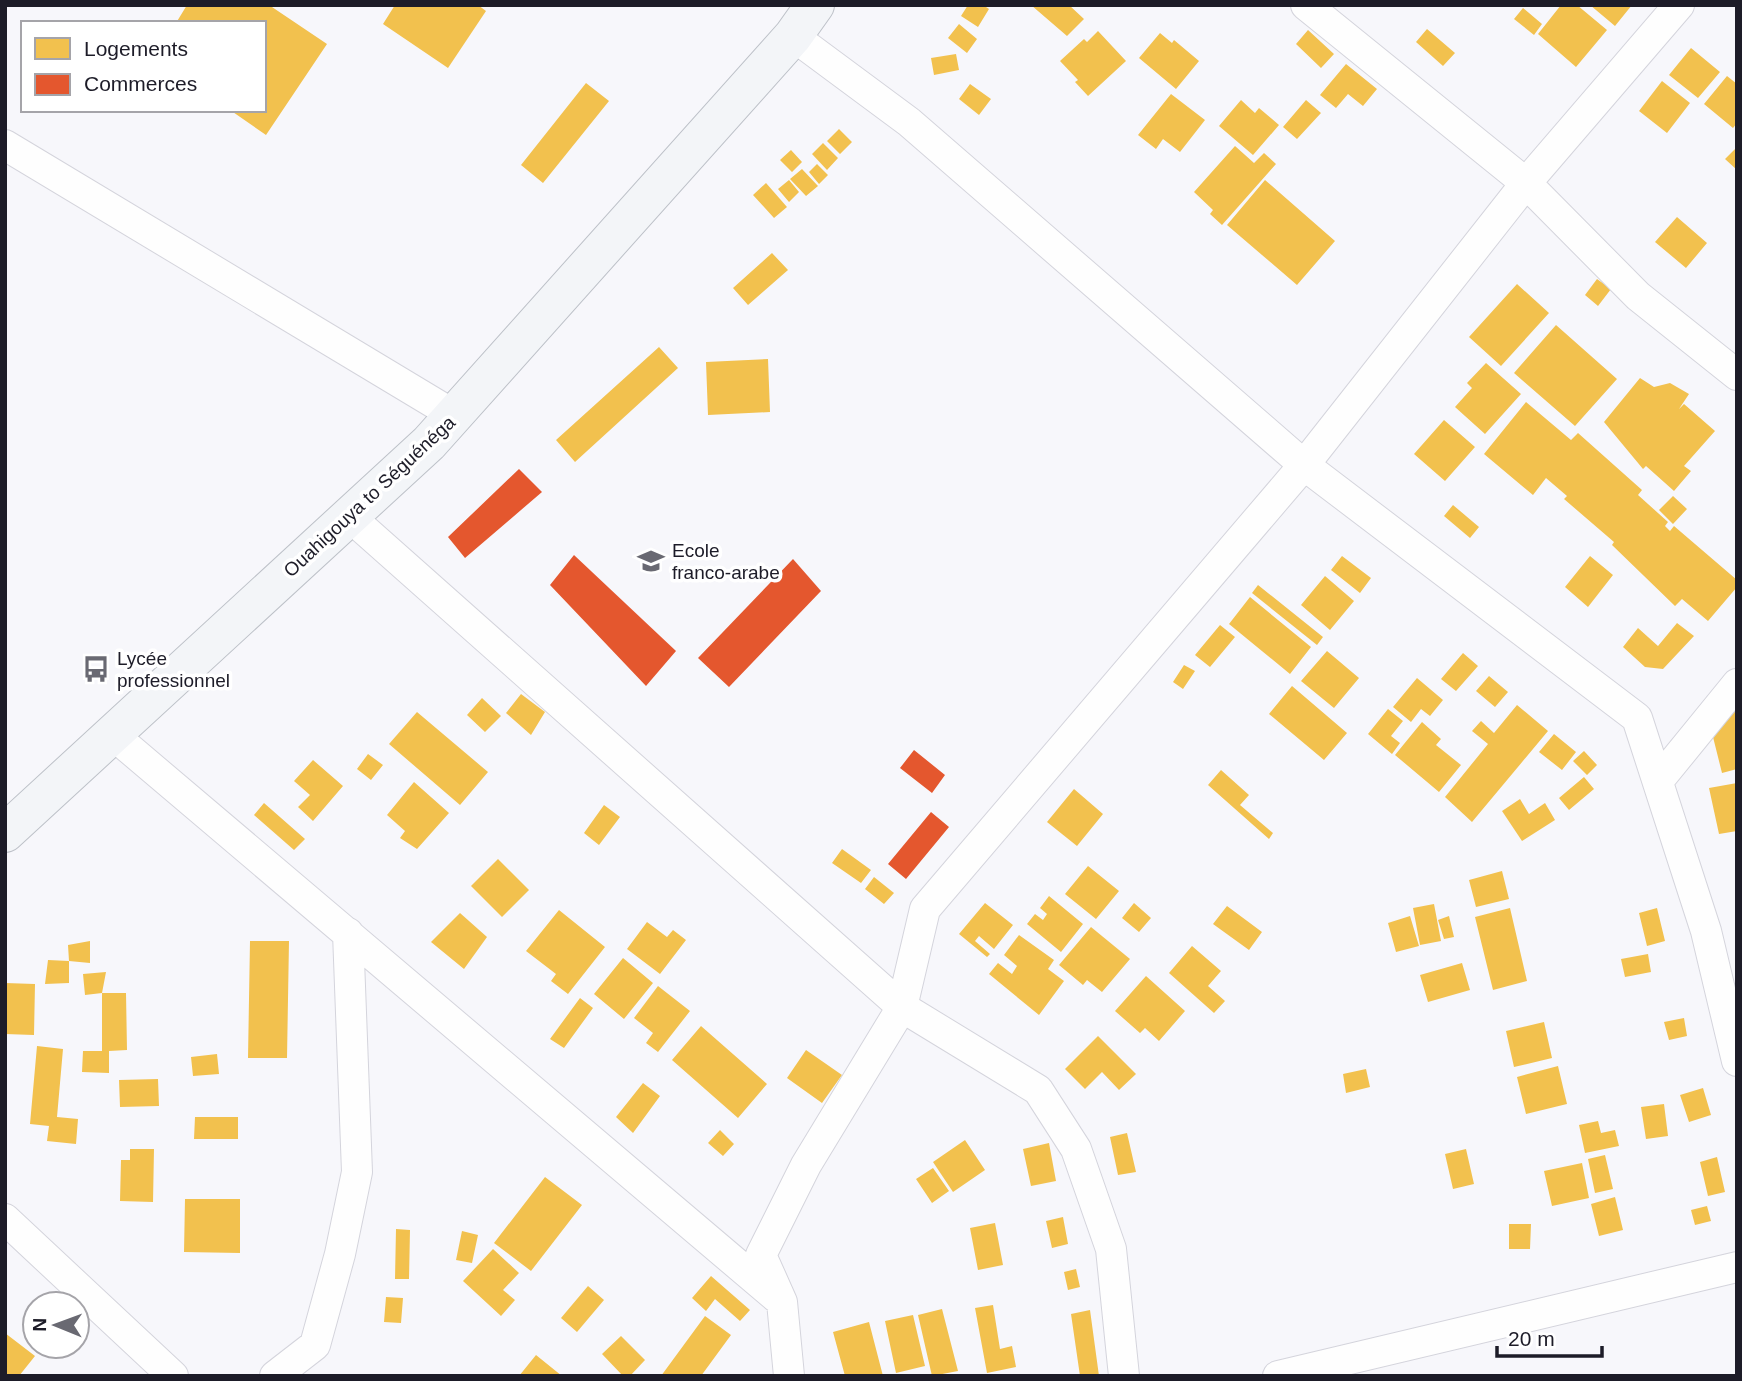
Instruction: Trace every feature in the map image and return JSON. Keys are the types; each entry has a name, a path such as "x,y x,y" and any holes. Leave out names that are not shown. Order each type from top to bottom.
{"main road":[{"name":"Ouahigouya to Séguénéga","path":"5,833 429,443 804,20"}],"street":[{"path":"789,1376 782,1302 761,1255 806,1165 902,1007 925,909 1304,465 1526,184 1679,5"},
{"path":"1312,7 1526,184 1638,296 1737,374"},
{"path":"804,20 909,122 1304,465 1637,718 1706,931 1737,1061"},
{"path":"5,145 454,415"},
{"path":"349,516 902,1007 1038,1090 1076,1149 1111,1249 1124,1376"},
{"path":"1658,781 1737,684"},
{"path":"112,734 782,1302"},
{"path":"275,1376 315,1345 340,1254 357,1172 348,933"},
{"path":"5,1219 173,1376"},
{"path":"1278,1376 1737,1267"}],"building: Logements":[{"path":"187,5 269,5 327,44 266,135 233,112 266,112 266,21 177,21"},
{"path":"395,5 478,5 486,11 448,68 383,24"},
{"path":"968,5 983,5 989,9 978,27 961,16"},
{"path":"1031,5 1069,5 1084,19 1067,36"},
{"path":"1561,5 1577,5 1607,30 1576,67 1538,34"},
{"path":"1590,5 1632,5 1615,26"},
{"path":"1523,8 1542,24 1534,35 1514,19"},
{"path":"959,24 977,39 967,53 948,38"},
{"path":"1427,29 1455,53 1443,66 1416,42"},
{"path":"1308,30 1334,54 1321,68 1296,44"},
{"path":"1098,31 1126,61 1088,96 1075,82 1078,80 1060,61 1084,39 1087,42"},
{"path":"1160,33 1172,43 1174,40 1199,61 1176,89 1139,58"},
{"path":"1691,48 1720,72 1698,98 1669,75"},
{"path":"956,54 959,70 934,75 931,58"},
{"path":"1346,64 1377,89 1363,106 1348,94 1336,108 1320,95"},
{"path":"1727,76 1737,84 1737,123 1733,128 1704,104"},
{"path":"1662,81 1690,103 1667,133 1639,111"},
{"path":"586,83 609,101 543,183 521,165"},
{"path":"970,84 991,99 979,115 959,99"},
{"path":"1171,94 1205,120 1180,152 1163,139 1156,149 1138,135"},
{"path":"1241,100 1255,113 1259,108 1279,125 1253,155 1219,126"},
{"path":"1306,100 1321,113 1297,139 1283,127"},
{"path":"839,129 852,142 840,154 827,141"},
{"path":"823,143 838,158 827,170 812,154"},
{"path":"1235,146 1254,163 1264,153 1276,164 1222,225 1210,214 1213,210 1194,192"},
{"path":"1737,147 1737,170 1725,159"},
{"path":"791,150 802,162 792,172 780,160"},
{"path":"817,164 828,175 819,184 809,172"},
{"path":"802,169 818,186 806,196 790,179"},
{"path":"789,180 799,192 789,202 778,189"},
{"path":"1265,180 1335,241 1297,285 1227,225"},
{"path":"766,183 787,207 774,218 753,195"},
{"path":"1677,217 1707,243 1686,268 1655,242"},
{"path":"772,253 788,270 748,305 733,288"},
{"path":"1597,279 1611,289 1598,306 1585,295"},
{"path":"1517,284 1549,313 1501,366 1469,337"},
{"path":"1556,325 1617,379 1575,426 1514,373"},
{"path":"659,347 678,368 575,462 556,440"},
{"path":"768,359 770,412 708,415 706,362"},
{"path":"1486,363 1521,394 1485,434 1455,407 1472,388 1467,383"},
{"path":"1640,378 1654,387 1670,383 1689,394 1679,409 1684,404 1715,431 1684,466 1691,471 1674,491 1646,466 1643,469 1604,422"},
{"path":"1526,402 1571,440 1578,433 1642,490 1638,495 1668,522 1665,526 1670,531 1674,526 1737,580 1737,587 1708,621 1682,599 1675,606 1612,545 1614,542 1564,499 1567,496 1546,478 1533,495 1484,454"},
{"path":"1444,420 1475,447 1445,481 1414,454"},
{"path":"1673,496 1687,509 1673,524 1659,510"},
{"path":"1453,505 1479,527 1470,538 1444,516"},
{"path":"1342,556 1371,578 1360,593 1331,570"},
{"path":"1590,556 1613,575 1588,607 1565,587"},
{"path":"1325,576 1354,601 1330,630 1301,605"},
{"path":"1258,585 1323,637 1317,645 1252,593"},
{"path":"1250,597 1311,647 1290,674 1229,624"},
{"path":"1677,623 1694,636 1663,669 1645,667 1623,647 1638,628 1658,646"},
{"path":"1220,625 1235,637 1210,667 1195,655"},
{"path":"1327,651 1359,678 1334,708 1301,681"},
{"path":"1463,653 1478,666 1456,691 1441,679"},
{"path":"1184,665 1195,671 1183,689 1173,682"},
{"path":"1489,676 1508,692 1495,707 1476,691"},
{"path":"1417,678 1443,700 1430,716 1421,709 1411,722 1393,707"},
{"path":"1292,686 1347,733 1324,760 1269,714"},
{"path":"521,694 545,712 531,735 506,713"},
{"path":"482,698 501,716 485,732 467,715"},
{"path":"1517,705 1548,731 1472,822 1445,797 1488,744 1472,731 1481,721 1494,733"},
{"path":"1388,709 1403,721 1391,736 1400,743 1392,754 1368,734"},
{"path":"1737,710 1737,769 1722,773 1708,717"},
{"path":"417,712 488,772 460,805 389,744"},
{"path":"1422,722 1441,739 1436,745 1461,765 1439,792 1395,755"},
{"path":"1554,734 1576,752 1562,770 1539,752"},
{"path":"1584,751 1597,765 1587,775 1573,761"},
{"path":"368,754 383,765 371,780 357,769"},
{"path":"313,760 343,786 313,821 298,807 310,795 294,781"},
{"path":"1221,770 1249,795 1240,805 1273,833 1269,839 1208,785"},
{"path":"1584,777 1594,789 1569,810 1559,798"},
{"path":"414,782 449,813 417,849 400,838 405,831 387,815"},
{"path":"1737,783 1737,831 1719,834 1709,788"},
{"path":"1074,789 1103,814 1077,846 1047,822"},
{"path":"1520,799 1529,814 1545,803 1555,820 1522,841 1502,811"},
{"path":"264,803 305,839 294,850 254,815"},
{"path":"604,805 620,817 599,845 584,833"},
{"path":"842,849 871,870 861,883 832,863"},
{"path":"498,859 529,890 502,917 471,886"},
{"path":"1088,866 1119,891 1096,919 1065,894"},
{"path":"1502,871 1509,899 1476,907 1469,880"},
{"path":"874,877 894,893 884,904 865,889"},
{"path":"1049,896 1083,924 1061,952 1027,924 1035,914 1043,920 1047,914 1040,908"},
{"path":"985,903 1013,925 994,949 979,936 975,941 990,954 987,957 959,934"},
{"path":"1134,903 1151,918 1139,932 1122,918"},
{"path":"1434,904 1441,941 1420,945 1413,908"},
{"path":"1227,906 1262,932 1249,950 1213,924"},
{"path":"1510,908 1527,981 1493,990 1475,917"},
{"path":"1657,908 1665,941 1647,946 1639,913"},
{"path":"559,910 605,947 568,994 551,981 556,974 526,951"},
{"path":"460,913 487,937 464,969 431,942"},
{"path":"1410,916 1419,946 1396,952 1388,923"},
{"path":"1449,916 1454,937 1444,939 1438,920"},
{"path":"647,922 667,937 673,930 686,940 660,974 627,949"},
{"path":"1091,927 1130,959 1102,992 1087,980 1083,985 1059,965"},
{"path":"1019,935 1054,960 1048,969 1064,981 1039,1015 989,974 998,963 1012,974 1017,966 1004,955"},
{"path":"90,941 90,963 69,961 68,945"},
{"path":"250,941 289,941 287,1058 248,1058"},
{"path":"1192,946 1221,971 1208,986 1225,1001 1214,1013 1169,973"},
{"path":"1648,954 1651,972 1625,977 1621,959"},
{"path":"623,958 653,983 624,1019 594,994"},
{"path":"48,960 69,961 69,983 45,984"},
{"path":"1462,963 1470,990 1428,1002 1420,975"},
{"path":"106,972 102,993 85,995 83,974"},
{"path":"1146,976 1185,1011 1159,1041 1145,1028 1140,1033 1115,1011"},
{"path":"5,983 35,984 34,1035 5,1034"},
{"path":"658,986 690,1011 658,1052 646,1043 653,1033 634,1018"},
{"path":"102,993 126,993 127,1050 109,1051 109,1073 82,1072 83,1051 102,1051"},
{"path":"580,998 593,1008 564,1048 550,1039"},
{"path":"1684,1018 1687,1036 1669,1040 1664,1022"},
{"path":"1544,1022 1552,1058 1514,1067 1506,1031"},
{"path":"701,1026 767,1084 738,1118 672,1060"},
{"path":"1098,1036 1136,1074 1119,1090 1102,1072 1085,1089 1065,1069"},
{"path":"37,1046 63,1049 57,1117 78,1119 76,1144 47,1141 49,1126 30,1124"},
{"path":"806,1050 842,1075 822,1103 787,1078"},
{"path":"217,1054 219,1074 193,1076 191,1057"},
{"path":"1558,1066 1567,1104 1526,1114 1517,1077"},
{"path":"1366,1069 1370,1087 1346,1093 1343,1074"},
{"path":"158,1079 159,1106 120,1107 119,1080"},
{"path":"643,1083 660,1096 633,1133 616,1117"},
{"path":"1703,1088 1711,1115 1689,1122 1680,1095"},
{"path":"1664,1104 1668,1136 1646,1139 1641,1107"},
{"path":"195,1117 238,1117 238,1139 194,1139"},
{"path":"1598,1121 1601,1133 1615,1130 1619,1146 1585,1153 1579,1125"},
{"path":"720,1130 734,1144 723,1156 708,1143"},
{"path":"1127,1133 1136,1172 1118,1175 1110,1137"},
{"path":"965,1140 985,1170 953,1192 933,1162"},
{"path":"1049,1143 1056,1181 1031,1186 1023,1149"},
{"path":"130,1149 154,1149 153,1202 120,1201 121,1160 130,1160"},
{"path":"1466,1149 1474,1184 1453,1189 1445,1154"},
{"path":"1605,1155 1613,1189 1595,1193 1588,1159"},
{"path":"1717,1157 1725,1192 1708,1196 1700,1162"},
{"path":"1582,1163 1589,1198 1552,1206 1544,1171"},
{"path":"933,1168 949,1191 932,1203 916,1179"},
{"path":"545,1177 582,1205 531,1271 494,1243"},
{"path":"1615,1197 1623,1230 1599,1236 1591,1204"},
{"path":"185,1199 240,1199 240,1253 184,1252"},
{"path":"1707,1206 1711,1221 1695,1225 1691,1210"},
{"path":"1063,1217 1068,1244 1052,1248 1046,1221"},
{"path":"995,1223 1003,1265 978,1270 970,1228"},
{"path":"1509,1224 1531,1224 1530,1249 1509,1249"},
{"path":"396,1229 410,1230 409,1279 395,1279"},
{"path":"462,1231 478,1235 472,1263 456,1260"},
{"path":"493,1249 519,1273 503,1290 515,1300 501,1316 463,1281"},
{"path":"1076,1269 1080,1287 1068,1290 1064,1272"},
{"path":"711,1276 750,1310 740,1321 715,1299 706,1311 692,1298"},
{"path":"588,1286 604,1300 577,1332 561,1318"},
{"path":"386,1297 403,1298 401,1323 384,1322"},
{"path":"993,1305 1000,1349 1012,1346 1016,1367 987,1373 975,1308"},
{"path":"942,1309 958,1371 932,1376 918,1315"},
{"path":"1090,1310 1099,1376 1080,1376 1071,1314"},
{"path":"913,1315 925,1366 896,1373 885,1321"},
{"path":"705,1316 731,1335 701,1376 661,1376"},
{"path":"869,1322 883,1376 845,1376 833,1332"},
{"path":"5,1333 21,1345 21,1360 32,1360 19,1376 5,1374"},
{"path":"621,1336 645,1360 630,1376 623,1376 602,1354"},
{"path":"536,1355 562,1376 519,1376"}],"building: Commerces":[{"path":"519,469 542,492 465,558 448,537"},
{"path":"574,555 676,651 646,686 550,585"},
{"path":"793,559 821,591 729,687 698,658"},
{"path":"914,750 945,775 932,793 900,768"},
{"path":"931,812 949,827 906,879 888,864"}],"place":[{"name":"Ecole franco-arabe","path":"651,561"},
{"name":"Lycée professionnel","path":"96,669"}]}
